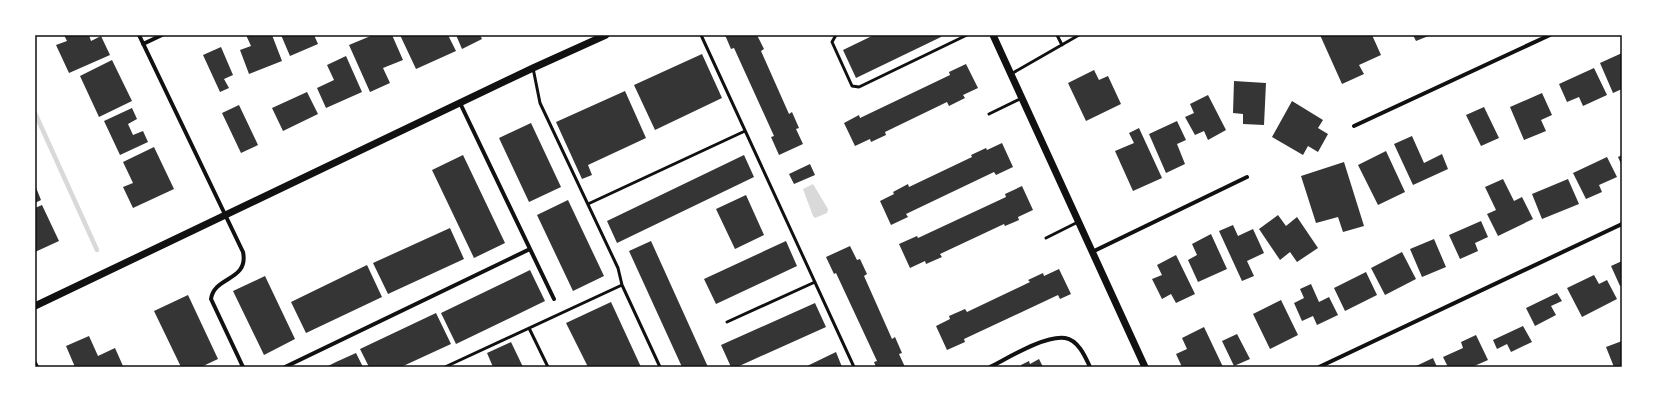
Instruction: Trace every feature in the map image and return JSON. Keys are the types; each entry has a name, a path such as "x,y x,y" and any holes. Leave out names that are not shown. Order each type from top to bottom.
{"street":[{"path":"139,35 226,215 244,258 240,271 216,287 212,292 211,299 243,367"},
{"path":"143,44 162,35"},
{"path":"35,306 533,68 606,35"},
{"path":"993,35 1145,367"},
{"path":"1354,126 1550,35"},
{"path":"460,103 554,299"},
{"path":"1092,252 1247,177"},
{"path":"1318,367 1622,224"},
{"path":"285,367 530,249"},
{"path":"990,367 1047,340 1065,338 1081,348 1090,367"},
{"path":"35,363 37,367"}],"lane":[{"path":"701,35 854,367"},
{"path":"836,35 832,42 852,86 859,87 967,35"},
{"path":"1057,35 1062,45"},
{"path":"1011,74 1079,35"},
{"path":"533,68 540,103 618,268 622,285 660,367"},
{"path":"989,114 1022,98"},
{"path":"588,204 745,131"},
{"path":"1046,238 1079,222"},
{"path":"727,322 815,282"},
{"path":"445,367 622,285"},
{"path":"529,328 548,367"}],"shaded area":[{"path":"813,184 828,209 827,213 815,218 803,189"}],"building":[{"path":"64,35 89,35 91,41 101,36 110,55 69,73 56,45 67,41"},
{"path":"246,35 272,35 282,61 249,74 240,50 251,46"},
{"path":"281,35 314,35 318,44 290,56"},
{"path":"373,35 392,35 403,60 383,68 390,83 370,92 349,45"},
{"path":"400,35 448,35 456,51 416,69"},
{"path":"456,35 480,35 482,39 462,49"},
{"path":"725,35 757,35 764,49 761,51 789,114 792,112 799,128 796,129 803,144 779,155 771,137 774,136 734,48 731,49"},
{"path":"874,35 940,35 941,37 856,78 843,50"},
{"path":"1320,35 1372,35 1381,55 1359,65 1364,74 1342,84"},
{"path":"1413,35 1431,35 1416,41"},
{"path":"221,47 233,75 224,79 229,88 220,92 203,55"},
{"path":"1622,53 1622,89 1613,93 1600,63"},
{"path":"702,54 722,98 655,130 634,85"},
{"path":"346,56 362,92 326,108 317,88 334,80 327,65"},
{"path":"112,60 132,101 99,117 80,76"},
{"path":"966,64 978,88 963,95 965,98 949,106 947,102 885,132 886,135 871,142 870,139 855,146 844,123 859,115 860,118 950,75 949,72"},
{"path":"1594,68 1607,95 1583,106 1579,97 1567,102 1559,84"},
{"path":"1094,70 1099,80 1108,76 1121,104 1086,121 1068,83"},
{"path":"1234,81 1266,83 1264,125 1243,124 1243,114 1233,113"},
{"path":"625,91 646,138 588,165 592,175 582,179 556,122"},
{"path":"307,92 318,114 283,131 272,108"},
{"path":"1542,93 1552,115 1541,120 1546,131 1524,140 1510,107"},
{"path":"1208,95 1226,130 1208,140 1204,131 1195,135 1185,117 1194,113 1190,104"},
{"path":"1292,101 1323,120 1318,128 1328,134 1318,152 1308,146 1303,155 1272,137"},
{"path":"239,105 258,145 241,153 222,113"},
{"path":"1484,107 1499,138 1481,146 1466,115"},
{"path":"132,108 137,119 128,124 133,135 143,131 148,142 120,155 104,121"},
{"path":"1177,121 1186,140 1177,144 1185,164 1166,173 1149,134"},
{"path":"531,123 561,187 529,202 499,138"},
{"path":"1139,128 1162,178 1133,191 1115,151 1134,143 1129,133"},
{"path":"1412,136 1424,163 1442,154 1448,169 1413,185 1394,144"},
{"path":"1002,143 1013,167 996,175 994,172 906,214 908,217 891,225 880,201 894,194 893,192 908,184 909,187 972,157 971,155"},
{"path":"154,147 174,189 133,208 123,187 133,183 123,162"},
{"path":"1386,151 1405,192 1378,205 1358,165"},
{"path":"463,155 505,243 474,258 432,170"},
{"path":"744,155 754,177 617,243 607,221"},
{"path":"1622,155 1622,166 1618,157"},
{"path":"1607,157 1617,177 1599,185 1602,192 1586,199 1573,173"},
{"path":"1344,162 1364,226 1343,232 1338,217 1316,223 1301,176"},
{"path":"810,164 815,175 794,184 789,174"},
{"path":"1503,179 1514,201 1522,197 1533,219 1498,236 1487,214 1496,210 1485,187"},
{"path":"1568,179 1579,204 1542,219 1532,194"},
{"path":"35,185 41,200 35,203"},
{"path":"1022,186 1033,210 1018,217 1019,220 1005,226 1004,224 940,254 942,257 926,264 925,261 910,268 899,244 917,236 918,238 1006,197 1005,194"},
{"path":"746,195 764,235 735,249 716,209"},
{"path":"568,200 604,276 573,291 537,215"},
{"path":"42,205 59,241 35,252 35,208"},
{"path":"1278,215 1286,226 1297,217 1318,248 1297,262 1290,252 1280,260 1259,229"},
{"path":"1481,221 1488,237 1475,243 1478,251 1460,259 1449,235"},
{"path":"1233,225 1238,236 1253,229 1264,253 1247,261 1254,276 1242,281 1219,231"},
{"path":"450,228 464,259 388,294 373,263"},
{"path":"1211,234 1227,269 1198,282 1188,260 1197,255 1192,244"},
{"path":"1434,239 1446,267 1422,277 1410,249"},
{"path":"651,241 708,367 682,367 629,251"},
{"path":"786,241 797,266 716,304 704,279"},
{"path":"850,246 857,260 860,259 867,274 864,276 892,339 895,337 902,353 899,354 905,367 876,367 874,362 877,361 836,273 834,274 826,257"},
{"path":"1402,252 1416,279 1385,295 1371,268"},
{"path":"1176,255 1195,294 1176,303 1171,294 1162,299 1152,279 1162,275 1157,265"},
{"path":"1622,261 1622,285 1620,286 1611,266"},
{"path":"367,265 382,297 306,333 291,302"},
{"path":"1059,269 1071,294 1060,299 1058,295 964,339 965,342 947,350 936,326 950,319 949,316 965,309 967,312 1030,282 1028,280 1043,273 1044,276"},
{"path":"530,270 545,301 456,344 441,313"},
{"path":"1366,272 1377,295 1345,311 1334,288"},
{"path":"1594,275 1599,284 1607,280 1617,299 1582,317 1567,288"},
{"path":"265,276 295,339 264,355 233,291"},
{"path":"1311,284 1319,302 1329,297 1338,315 1317,325 1313,316 1302,321 1294,303 1304,298 1300,289"},
{"path":"1557,293 1562,301 1551,306 1556,315 1535,326 1526,308"},
{"path":"188,295 218,359 201,367 181,367 154,311"},
{"path":"1281,300 1298,335 1270,349 1253,314"},
{"path":"611,302 641,367 588,367 566,323"},
{"path":"815,303 826,327 737,367 731,367 721,345"},
{"path":"436,313 451,344 401,367 369,367 360,349"},
{"path":"1523,326 1532,342 1511,352 1507,344 1497,349 1493,340"},
{"path":"1204,327 1223,367 1182,367 1176,354 1187,349 1182,338"},
{"path":"1237,334 1250,359 1234,366 1222,341"},
{"path":"1476,335 1488,360 1472,367 1448,367 1443,357 1463,348 1461,342"},
{"path":"89,336 98,356 115,348 123,366 75,367 66,346"},
{"path":"1622,341 1622,367 1614,367 1606,347"},
{"path":"511,342 523,367 493,367 487,353"},
{"path":"836,352 842,367 805,367"},
{"path":"356,353 363,367 326,367 336,362"},
{"path":"1433,358 1437,367 1414,367"},
{"path":"1039,359 1043,367 1022,367 1021,365 1029,361 1030,364"}],"waterway":[{"path":"35,113 97,250"}]}
